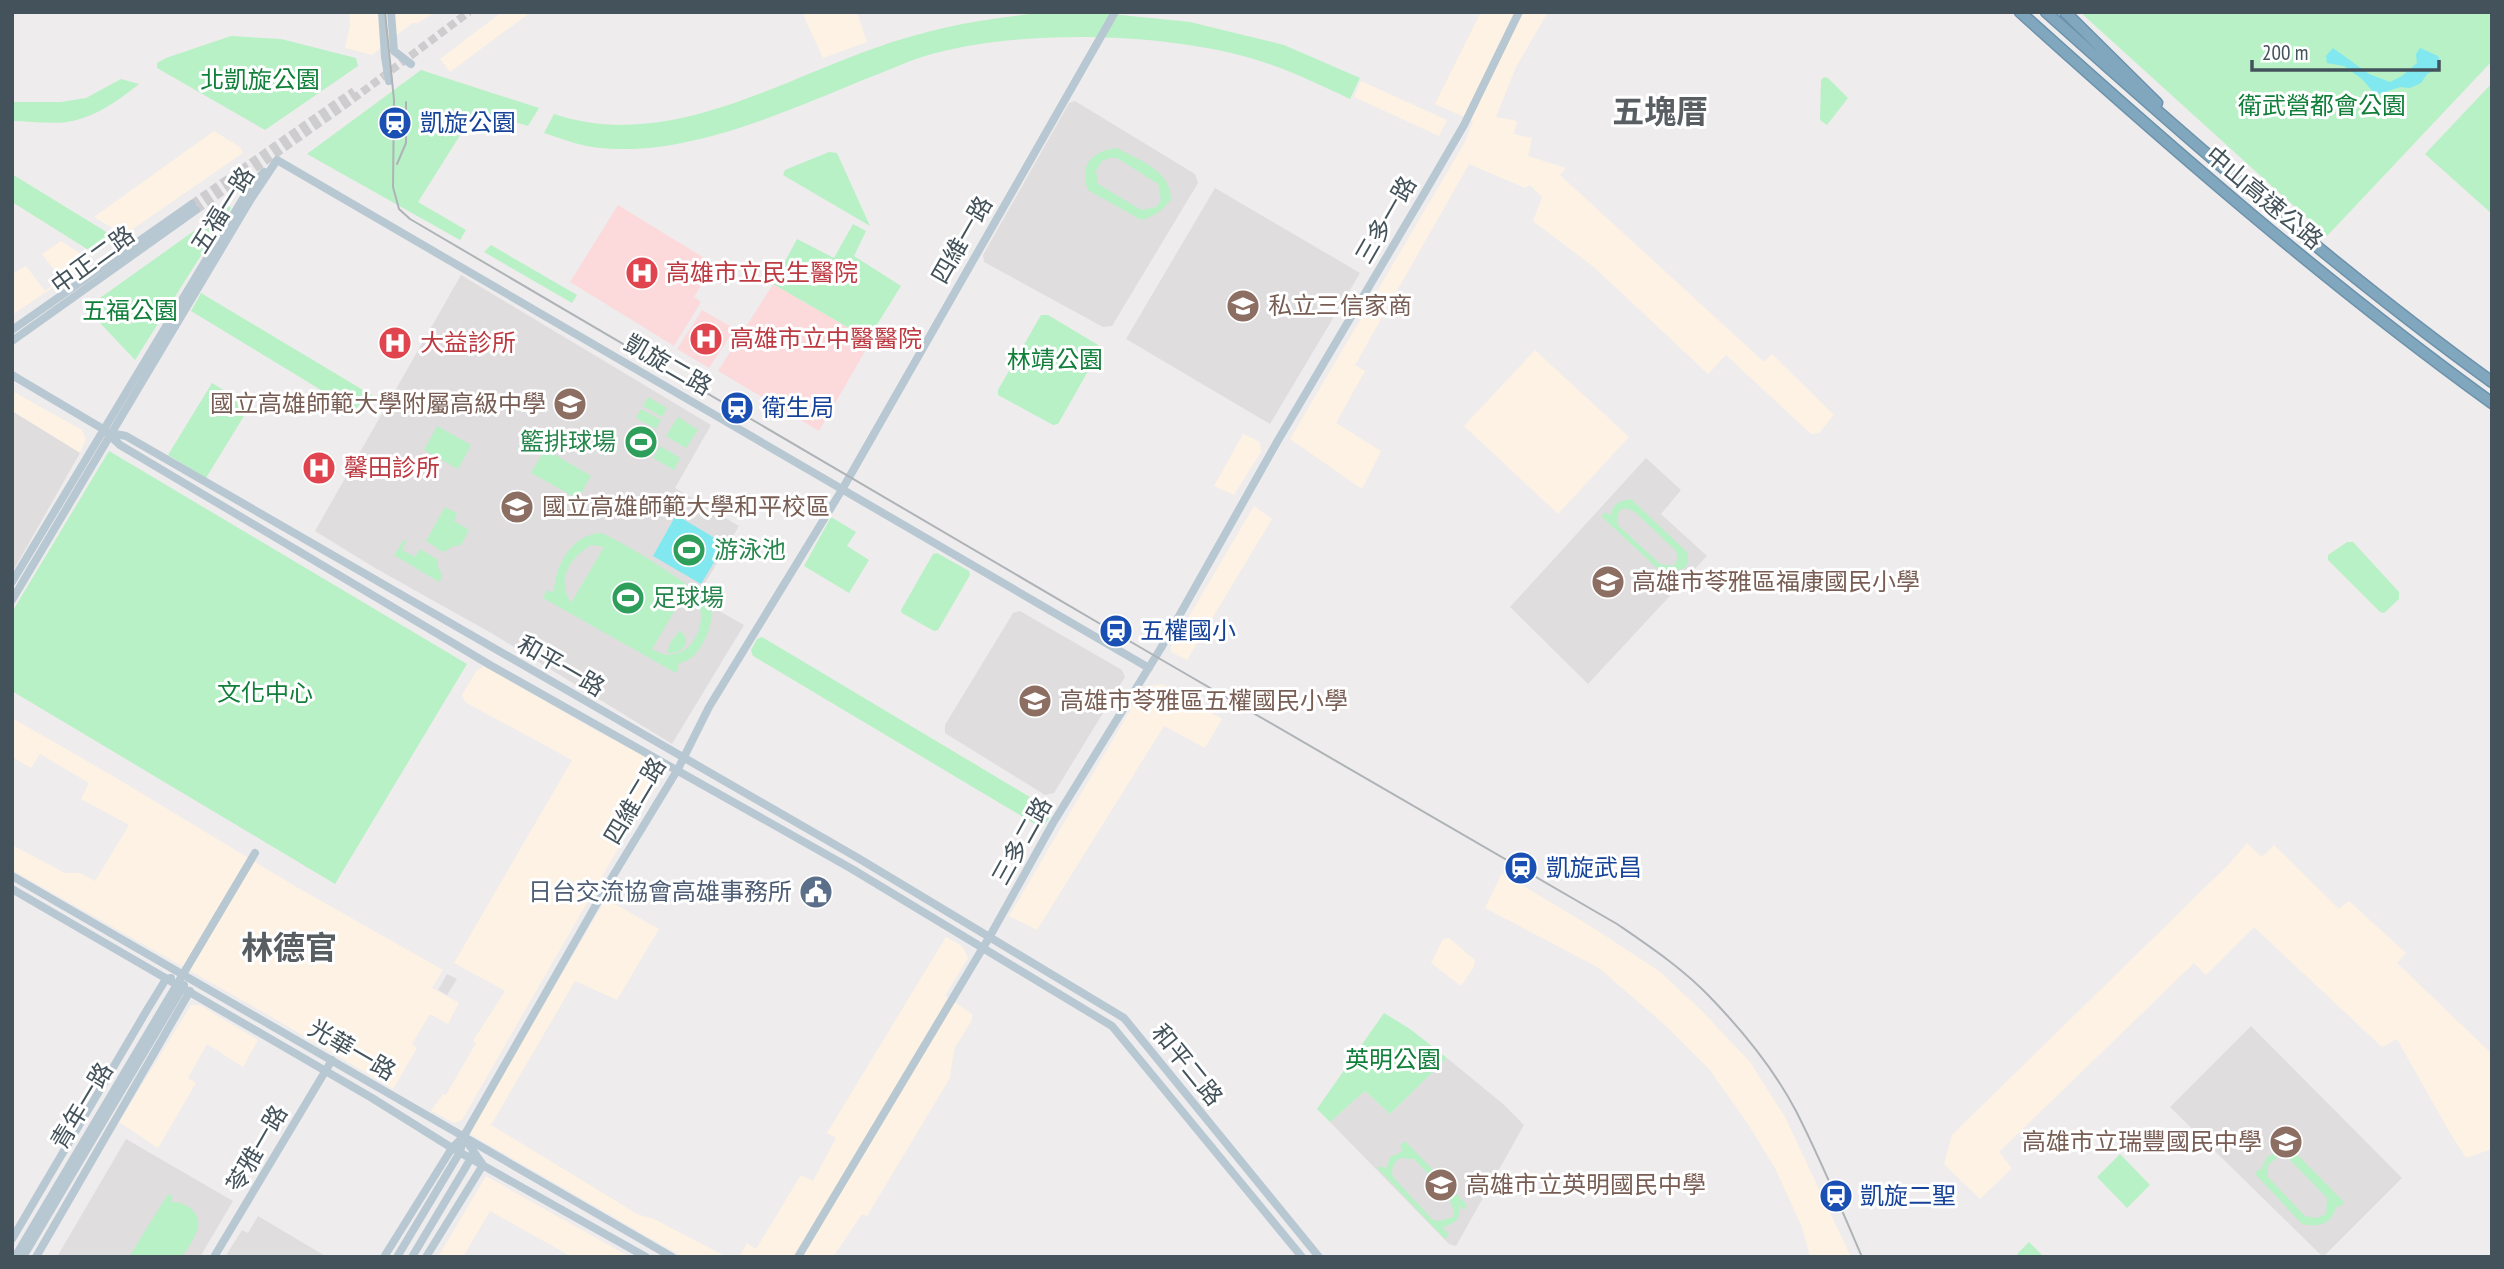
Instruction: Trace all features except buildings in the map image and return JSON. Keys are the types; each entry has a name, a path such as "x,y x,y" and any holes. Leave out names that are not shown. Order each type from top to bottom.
{"highway":[{"name":"中山高速公路","path":"2020,12 2146,125 2300,256 2398,334 2492,403"},
{"name":"中山高速公路","path":"2046,12 2313,242 2492,382"},
{"path":"2065,12 2215,160"}],"street":[{"path":"383,12 384,57 388,81"},
{"path":"391,12 394,51 411,64"},
{"name":"四維一路","path":"843,488 1115,12"},
{"name":"三多一路","path":"1277,442 1345,331 1464,125 1519,12"},
{"name":"凱旋二路","path":"276,160 1149,668"},
{"name":"五福一路","path":"12,600 250,187 276,160"},
{"name":"中正二路","path":"12,330 194,207 12,341"},
{"name":"和平一路","path":"12,375 107,431 126,436 164,457 990,936"},
{"name":"五福一路","path":"12,582 107,431"},
{"name":"和平一路","path":"107,431 120,445 472,654 678,769 984,947"},
{"name":"三多二路","path":"798,1257 984,947 1053,823 1149,668 1277,442"},
{"name":"四維二路","path":"397,1257 604,890 678,769 715,696 843,488"},
{"name":"青年一路","path":"36,1257 184,989 184,975 255,853"},
{"name":"光華一路","path":"12,876 672,1257"},
{"name":"光華一路","path":"12,889 456,1150 646,1257"},
{"name":"和平二路","path":"990,936 1124,1018 1319,1257"},
{"name":"和平二路","path":"984,947 1112,1026 1302,1257"},
{"path":"166,979 184,975 184,989"},
{"name":"青年一路","path":"12,1239 166,979"},
{"name":"青年一路","path":"15,1256 184,989"},
{"name":"苓雅一路","path":"214,1257 332,1060"},
{"path":"412,1257 471,1158 464,1136"},
{"path":"426,1257 483,1165 464,1136"},
{"name":"四維二路","path":"384,1257 456,1150"},
{"path":"52,1173 76,1188"},
{"name":"青年一路","path":"23,1257 64,1181"}],"shaded area":[{"path":"349,12 436,12 418,23 412,23 372,55 345,48 350,26"},
{"path":"502,12 531,12 450,72 440,59"},
{"path":"802,12 857,12 867,42 823,58"},
{"path":"1481,12 1548,12 1516,67 1496,117 1517,121 1514,134 1532,138 1528,156 1566,168 1560,175 1764,362 1772,354 1834,415 1819,433 1811,434 1726,355 1708,374 1595,268 1533,221 1542,197 1530,185 1525,188 1469,164 1355,365 1365,371 1336,423 1381,451 1362,489 1290,439 1465,142 1473,121 1435,104"},
{"path":"1361,81 1447,120 1439,136 1354,97"},
{"path":"1075,101 1195,174 1198,183 1112,326 1103,327 984,262 983,255 1069,103"},
{"path":"214,131 240,147 243,153 124,235 94,217"},
{"name":"私立三信家商","path":"1215,188 1360,273 1270,424 1126,339"},
{"name":"高雄市立民生醫院","path":"618,205 714,264 694,297 701,302 674,346 570,282"},
{"path":"61,241 92,261 12,315 12,274 26,266 45,291 61,279 42,254"},
{"name":"國立高雄師範大學和平校區","path":"461,275 711,425 675,488 739,526 701,590 712,607 744,625 672,744 493,634 315,531"},
{"path":"773,284 871,341 819,431 718,371"},
{"name":"高雄市立中醫醫院","path":"702,310 735,329 709,368 677,349"},
{"path":"1535,350 1629,437 1558,514 1464,426"},
{"path":"12,391 82,430 86,439 80,453 12,411"},
{"path":"12,411 80,453 12,573"},
{"path":"1243,434 1260,442 1261,452 1234,495 1214,486"},
{"name":"高雄市苓雅區福康國民小學","path":"1646,458 1681,490 1661,514 1707,556 1588,684 1510,607"},
{"path":"1254,506 1272,519 1187,660 1171,652 1171,647"},
{"name":"高雄市苓雅區五權國民小學","path":"1020,611 1122,670 1125,677 1054,793 1045,795 945,733 945,725 1013,613"},
{"path":"484,666 656,762 660,776 462,1120 454,1123 431,1111 443,1094 446,1095 476,1043 473,1041 505,991 454,963 572,760 465,702 462,695 477,670"},
{"path":"1162,684 1222,719 1205,748 1164,726 1037,930 1009,916 1144,687"},
{"path":"12,718 293,885 443,970 432,988 459,1003 448,1024 430,1014 412,1044 417,1048 393,1089 12,870 12,845 65,873 80,873 95,881 129,825 81,799 89,783 40,754 31,768 12,757"},
{"path":"2247,843 2262,857 2274,845 2339,909 2349,901 2406,953 2397,963 2492,1054 2492,1149 2466,1158 2397,1039 2382,1047 2254,927 2206,975 2194,963 1999,1152 2012,1168 1980,1199 1944,1164 1952,1135 2231,862"},
{"path":"1502,873 1659,971 1701,1010 1750,1062 1785,1117 1851,1257 1810,1257 1802,1227 1775,1168 1748,1124 1709,1069 1666,1026 1599,968 1485,908"},
{"path":"606,899 659,929 617,1000 575,981 491,1125 639,1215 652,1218 727,1257 683,1257 470,1134 472,1126"},
{"path":"946,937 962,946 968,958 945,996 972,1014 972,1020 954,1049 950,1078 867,1216 862,1214 833,1257 739,1257 747,1243 756,1249 801,1175 813,1181 836,1138 827,1133"},
{"path":"1449,938 1475,960 1474,967 1461,986 1431,963 1443,939"},
{"path":"447,974 457,979 447,995 438,990"},
{"path":"191,1005 200,1005 258,1040 243,1067 207,1044 188,1078 196,1083 158,1148 119,1122"},
{"name":"高雄市立瑞豐國民中學","path":"2251,1026 2402,1178 2323,1257 2170,1107"},
{"name":"高雄市立英明國民中學","path":"1447,1058 1524,1125 1456,1246 1449,1244 1330,1122 1365,1091 1390,1114"},
{"path":"126,1139 233,1201 200,1257 57,1257"},
{"path":"486,1176 630,1257 572,1257 490,1211 463,1257 438,1257"},
{"path":"258,1216 327,1257 225,1257 242,1230 248,1233"}],"green space":[{"name":"衛武營都會公園","path":"2080,12 2492,12 2492,61 2327,236"},
{"path":"1041,13 1111,14 1190,22 1284,45 1360,78 1350,99 1281,68 1220,51 1135,39 1044,38 1000,41 922,57 740,128 669,145 634,149 600,148 544,133 554,114 596,123 637,124 678,119 758,94 875,48 916,35 977,21"},
{"name":"北凱旋公園","path":"231,36 281,39 356,58 358,66 265,130 157,68 157,63 166,58"},
{"path":"421,70 539,108 528,126 476,110 418,202 466,230 460,240 307,154"},
{"path":"1824,77 1848,98 1827,125 1820,120 1821,80"},
{"path":"121,79 139,84 91,115 66,122 12,121 12,102 61,102 86,98"},
{"path":"2492,83 2492,214 2425,154"},
{"path":"1117,148 1152,167 1166,180 1171,199 1162,209 1141,220 1088,190 1085,181 1086,167 1095,156 1108,149","holes":["1117,158 1158,184 1161,200 1156,207 1141,210 1098,184 1096,171 1102,161"]},
{"path":"829,152 837,153 870,226 783,175 785,170"},
{"path":"12,174 116,238 95,254 12,202"},
{"name":"五福公園","path":"229,206 231,208 135,360 86,308"},
{"path":"853,224 866,231 854,256 901,286 868,339 773,284 797,239 834,258"},
{"path":"491,245 577,295 572,303 484,252"},
{"path":"201,293 373,396 362,415 191,311"},
{"name":"林靖公園","path":"1041,315 1048,315 1098,345 1100,350 1058,424 1053,425 998,395 998,390"},
{"path":"212,383 250,406 206,478 168,455"},
{"path":"648,397 667,408 662,417 643,406"},
{"path":"641,409 661,420 656,429 636,418"},
{"path":"678,417 698,430 686,448 666,436"},
{"path":"437,426 471,445 458,469 424,450"},
{"name":"籃排球場","path":"633,430 655,442 649,454 627,442"},
{"name":"籃排球場","path":"660,446 680,458 674,470 653,458"},
{"path":"545,449 591,476 578,499 531,473"},
{"name":"文化中心","path":"109,451 467,664 335,884 12,691 12,612"},
{"path":"1631,499 1687,552 1688,562 1685,568 1668,572 1677,581 1674,584 1601,516 1606,512 1610,516 1619,502","holes":["1625,508 1635,512 1676,551 1677,559 1673,566 1660,564 1617,524 1619,511"]},
{"path":"445,507 457,513 454,521 469,530 461,545 443,552 426,541"},
{"path":"831,517 856,532 847,546 869,560 849,593 804,566"},
{"path":"600,533 623,544 692,588 709,604 711,618 706,637 693,656 676,664 679,666 676,673 543,598 547,590 554,593 557,573 566,554 589,535","holes":["591,545 604,547 571,603 565,585 567,570 576,556","685,593 696,602 690,601 687,608 700,608 701,619 695,638 682,652 673,655 652,649"]},
{"path":"404,540 407,540 402,550 415,557 420,549 438,560 442,576 439,582 394,555"},
{"path":"2347,542 2353,542 2399,592 2399,599 2384,613 2328,560 2328,555"},
{"path":"937,553 969,571 970,575 938,630 934,631 901,610 933,554"},
{"path":"681,630 686,639 683,649 667,653 671,641"},
{"path":"762,637 1050,809 1051,815 1044,826 1040,827 753,656 751,650 757,639"},
{"name":"英明公園","path":"1384,1013 1447,1058 1390,1114 1365,1091 1330,1122 1317,1109"},
{"path":"2279,1136 2344,1202 2338,1208 2336,1206 2328,1221 2319,1225 2302,1224 2255,1174 2261,1170 2267,1157 2281,1150 2273,1141","holes":["2278,1157 2289,1159 2327,1198 2326,1214 2316,1218 2305,1216 2268,1177 2268,1165"]},
{"path":"1405,1141 1467,1205 1464,1210 1459,1205 1456,1220 1442,1227 1449,1234 1445,1239 1377,1168 1381,1166 1386,1169 1390,1157 1403,1151 1400,1146","holes":["1400,1158 1414,1159 1446,1194 1451,1202 1453,1217 1433,1220 1393,1177 1393,1166"]},
{"path":"2120,1154 2150,1185 2127,1208 2097,1177"},
{"path":"168,1194 173,1197 170,1202 192,1209 198,1219 197,1231 182,1257 129,1257"},
{"path":"2029,1242 2044,1257 2019,1256 2017,1254"}],"water":[{"path":"2333,48 2369,74 2390,82 2417,63 2416,54 2420,48 2438,56 2441,63 2437,69 2427,74 2421,83 2379,94 2374,93 2362,79 2344,66 2327,63 2326,56"},
{"name":"游泳池","path":"676,515 725,544 701,584 653,556"}],"tunnel":[{"path":"196,210 349,102 469,12"},
{"path":"192,204 354,91"}],"tram line":[{"path":"385,12 394,100 393,187 399,209 410,219 1617,924 1653,949 1709,996 1768,1065 1796,1111 1862,1257"},
{"path":"397,164 406,143 406,102"}],"place":[{"name":"凱旋公園","path":"395,123"},
{"name":"高雄市立民生醫院","path":"642,273"},
{"name":"私立三信家商","path":"1243,306"},
{"name":"高雄市立中醫醫院","path":"706,339"},
{"name":"大益診所","path":"395,343"},
{"name":"國立高雄師範大學附屬高級中學","path":"570,404"},
{"name":"衛生局","path":"737,408"},
{"name":"籃排球場","path":"641,442"},
{"name":"馨田診所","path":"319,468"},
{"name":"國立高雄師範大學和平校區","path":"517,507"},
{"name":"游泳池","path":"689,550"},
{"name":"高雄市苓雅區福康國民小學","path":"1608,582"},
{"name":"足球場","path":"628,598"},
{"name":"五權國小","path":"1116,631"},
{"name":"高雄市苓雅區五權國民小學","path":"1035,701"},
{"name":"凱旋武昌","path":"1521,868"},
{"name":"日台交流協會高雄事務所","path":"816,892"},
{"name":"高雄市立瑞豐國民中學","path":"2286,1142"},
{"name":"高雄市立英明國民中學","path":"1441,1185"},
{"name":"凱旋二聖","path":"1836,1196"}],"district":[{"name":"五塊厝","path":"1660,112"},
{"name":"林德官","path":"289,948"}]}
